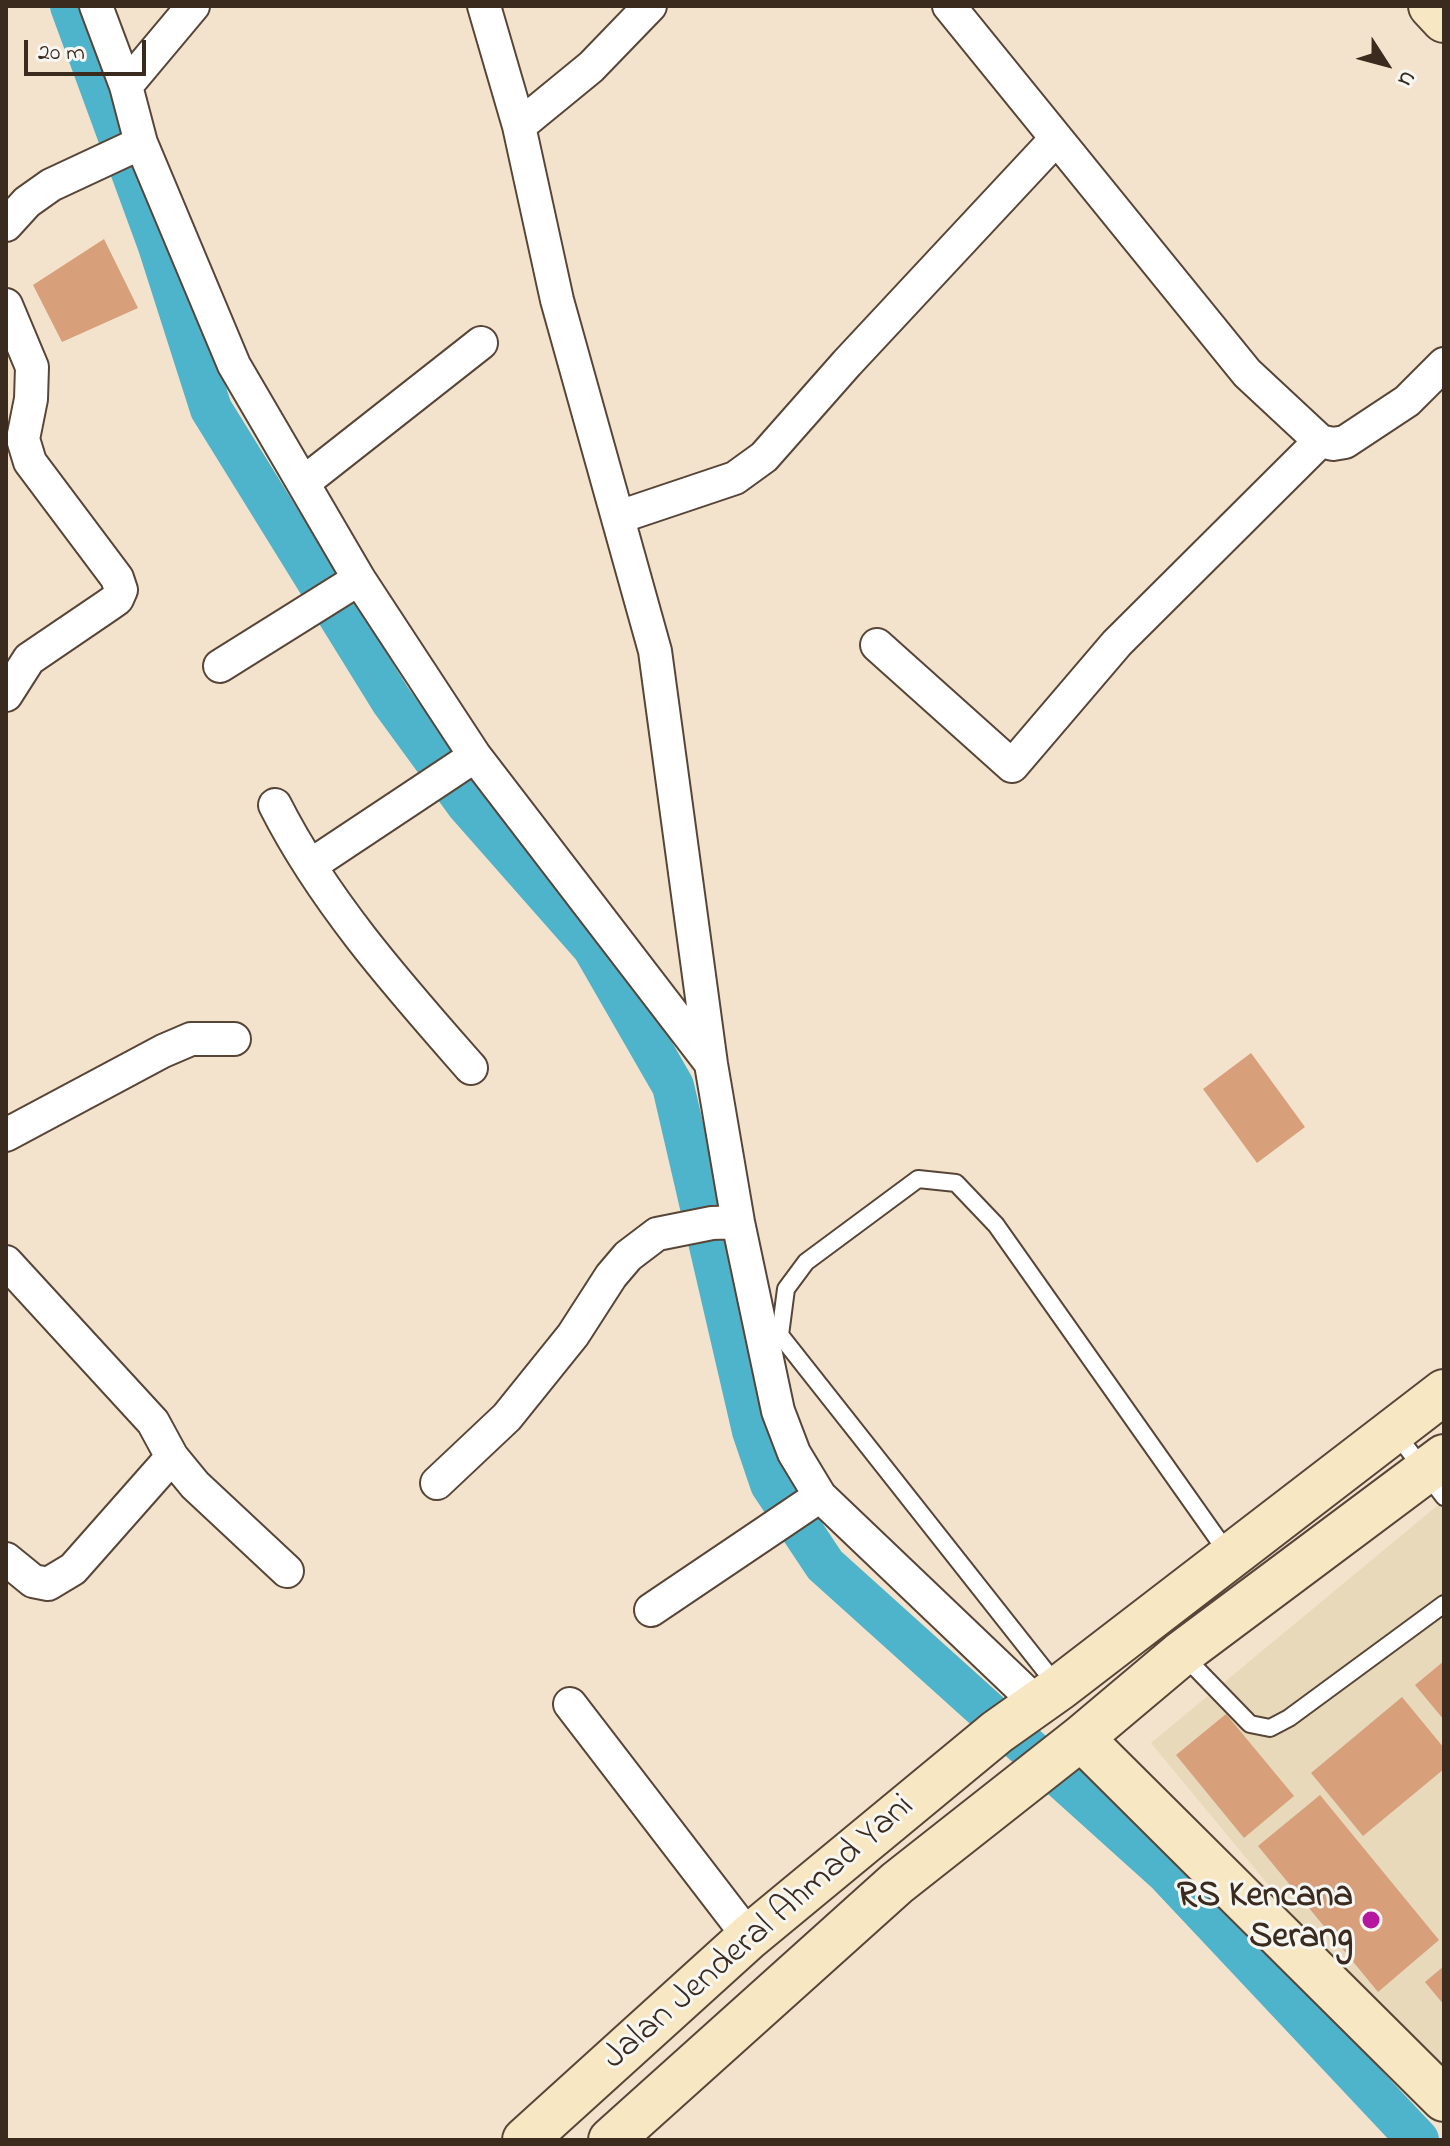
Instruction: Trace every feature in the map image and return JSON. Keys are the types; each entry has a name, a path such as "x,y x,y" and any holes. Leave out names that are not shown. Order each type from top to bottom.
{"main road":[{"path":"1431,6 1444,20"},
{"name":"Jalan Jenderal Ahmad Yani","path":"525,2140 749,1937 1030,1708 1444,1392"},
{"path":"1437,1475 1182,1653 1075,1743 1444,2099"},
{"name":"Jalan Jenderal Ahmad Yani","path":"611,2140 897,1883 1075,1743"}],"street":[{"path":"96,6 126,86 136,145 234,365 303,483 341,591 456,768 711,1064"},
{"path":"126,86 193,6"},
{"path":"484,6 519,126 557,300 655,651 711,1064 725,1223 778,1411 812,1500 1030,1708"},
{"path":"519,126 591,67 650,6"},
{"path":"949,6 1247,373 1320,441 1333,444 1345,442 1407,401 1444,364"},
{"path":"619,517 735,478 764,457 847,363 1056,139"},
{"path":"6,225 27,202 72,174 136,145"},
{"path":"6,305 32,367 31,399 23,439 30,462 117,578 121,590 117,599 29,659 6,695"},
{"path":"303,483 481,343"},
{"path":"877,645 1012,766 1117,643 1320,441"},
{"path":"220,666 341,591"},
{"path":"311,865 456,768"},
{"path":"275,805 311,865 398,985 471,1068"},
{"path":"6,1135 191,1039 234,1039"},
{"path":"437,1483 507,1417 573,1335 611,1276 628,1256 657,1234 725,1223"},
{"path":"6,1262 153,1422 172,1457 213,1503 287,1571"},
{"path":"6,1559 33,1581 48,1584 60,1577 73,1569 172,1457"},
{"path":"651,1610 812,1500"},
{"path":"570,1704 749,1937"}],"lane":[{"path":"1030,1708 780,1335 786,1289 806,1262 918,1179 956,1183 996,1225 1229,1555"},
{"path":"1394,1431 1437,1475"},
{"path":"1182,1653 1250,1724 1270,1728 1289,1718 1444,1604"}],"shaded area":[{"name":"RS Kencana Serang","path":"1444,1500 1444,2097 1151,1743"}],"building":[{"path":"104,239 138,308 62,342 33,285"},
{"path":"1251,1053 1305,1127 1257,1163 1203,1089"},
{"path":"1444,1661 1444,1720 1415,1685"},
{"path":"1402,1697 1444,1748 1444,1769 1363,1836 1311,1773"},
{"path":"1226,1714 1294,1796 1244,1838 1176,1755"},
{"path":"1320,1795 1439,1940 1378,1992 1258,1846"},
{"path":"1444,1966 1444,2005 1425,1982"}],"waterway":[{"path":"71,6 159,246 211,409 391,700 467,804 593,947 673,1086 753,1431 771,1484 825,1565 1168,1874 1418,2140"}],"place":[{"name":"RS Kencana Serang","path":"1371,1920"}]}
